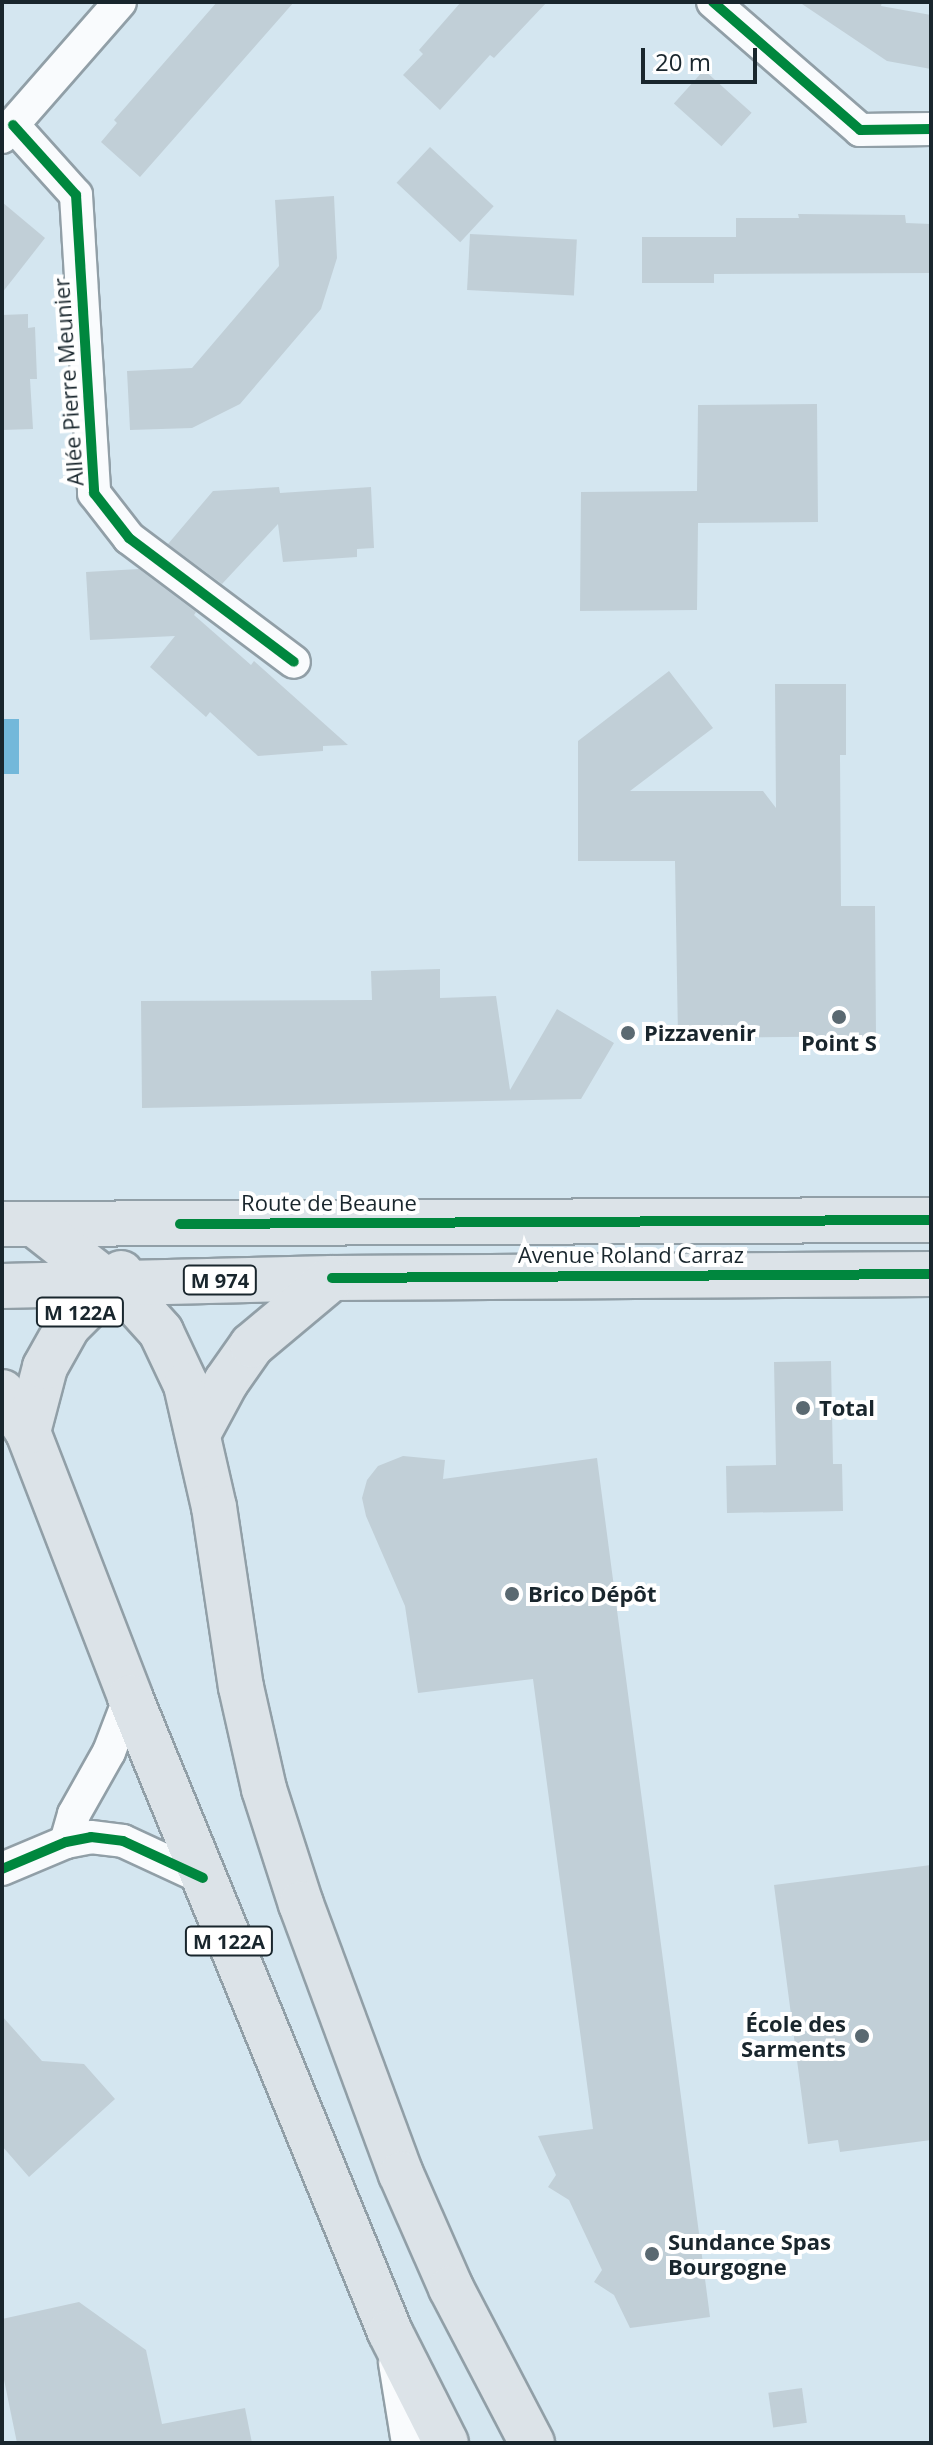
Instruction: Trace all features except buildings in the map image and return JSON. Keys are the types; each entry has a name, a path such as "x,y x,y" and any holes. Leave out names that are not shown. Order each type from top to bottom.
{"main road":[{"name":"Avenue Roland Carraz","path":"479,1222 931,1220"},
{"name":"Route de Beaune","path":"18,1224 479,1222"},
{"name":"M 122A","path":"18,1224 109,1283 137,1305 166,1339 186,1385 199,1432 241,1687 264,1789 301,1904 401,2174 451,2288 532,2443"},
{"name":"M 122A","path":"28,1432 45,1367 68,1326 109,1283 180,1224"},
{"name":"Avenue Roland Carraz","path":"332,1278 931,1274"},
{"name":"M 974","path":"2,1286 332,1278"},
{"path":"199,1432 226,1382 252,1345 332,1278"},
{"name":"M 122A","path":"2,1392 28,1432 130,1697 390,2332 446,2443"}],"street":[{"path":"8,131 120,2"},
{"path":"713,2 860,130 931,129"},
{"name":"Allée Pierre Meunier","path":"8,131 76,195 94,493 129,538 294,662"},
{"path":"66,1842 74,1814 109,1752 130,1697"},
{"path":"2,1869 66,1842 91,1837 123,1841 203,1878"},
{"path":"390,2332 408,2443"}],"water":[{"path":"2,719 19,719 19,774 2,774"}],"cycle path":[{"path":"713,2 860,130 931,129"},
{"path":"13,125 76,195 94,493 129,538 294,662"},
{"path":"180,1224 931,1220"},
{"path":"332,1278 931,1274"},
{"path":"2,1869 66,1842 91,1837 123,1841 203,1878"}],"place":[{"name":"Point S","path":"839,1017"},
{"name":"Pizzavenir","path":"628,1033"},
{"name":"Total","path":"803,1408"},
{"name":"Brico Dépôt","path":"512,1594"},
{"name":"École des Sarments","path":"862,2036"},
{"name":"Sundance Spas Bourgogne","path":"652,2254"}]}
